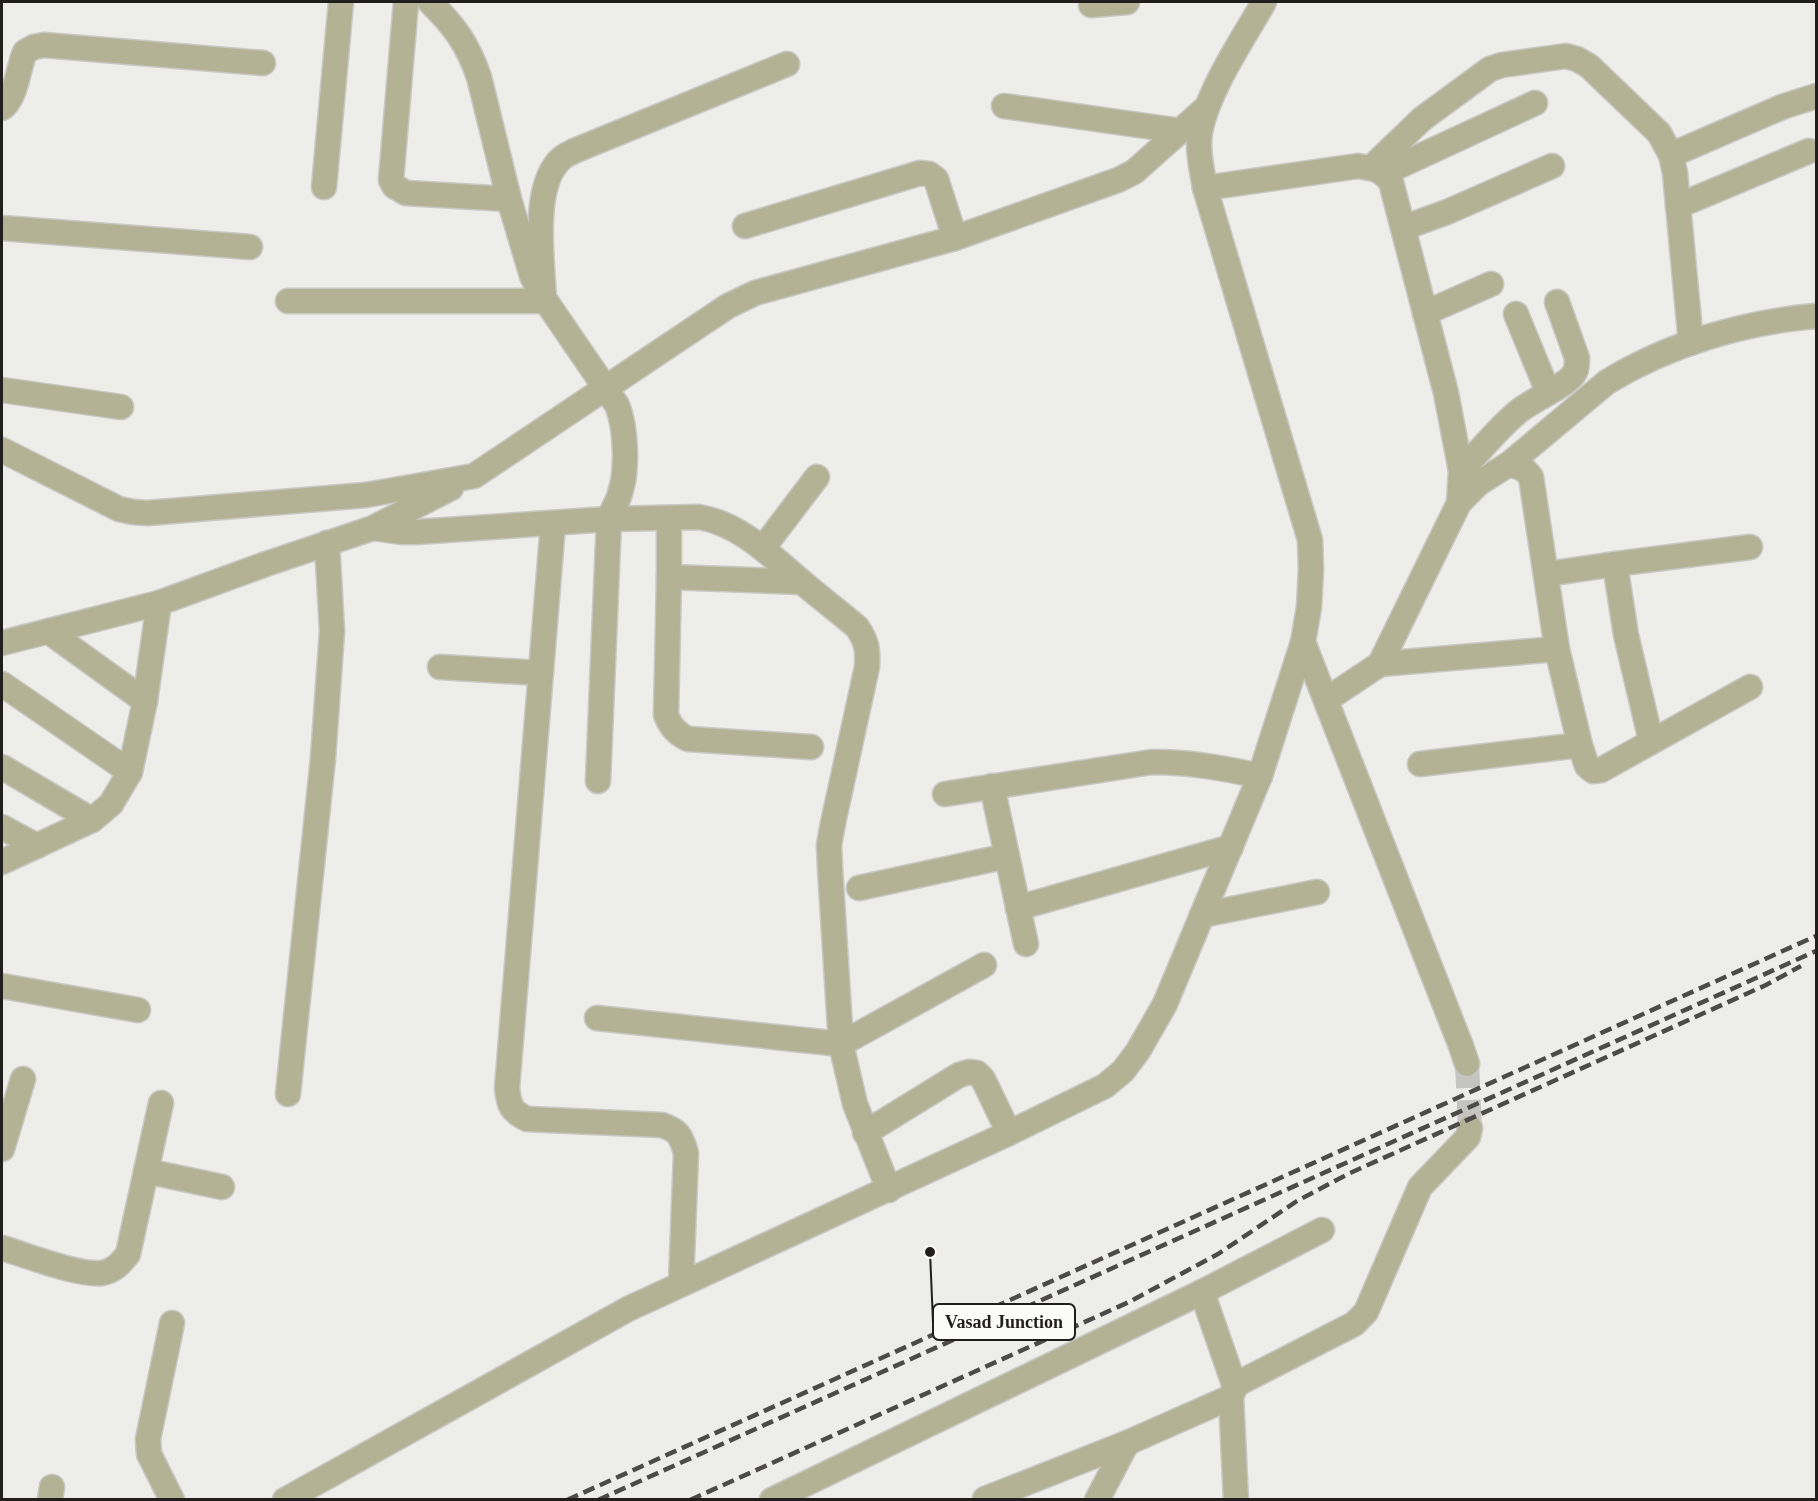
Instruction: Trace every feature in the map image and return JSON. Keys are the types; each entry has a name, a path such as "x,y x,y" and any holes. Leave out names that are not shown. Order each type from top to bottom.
{"street":[{"path":"324,188 341,2"},
{"path":"406,2 391,180 394,186 406,193 509,199"},
{"path":"430,2 464,41 473,60 509,199 532,276 544,301 617,405 622,417 625,433 623,481 609,519 598,781"},
{"path":"1091,5 1127,2"},
{"path":"285,1500 628,1308 889,1190 1105,1086 1123,1071 1138,1051 1165,1004 1260,776 1303,642 1309,607 1310,540 1205,188 1200,155 1200,133 1208,106 1220,79 1264,2"},
{"path":"2,108 11,99 25,52 44,45 262,63"},
{"path":"1378,171 1422,119 1490,69 1502,64 1566,56 1590,66 1659,134 1671,155 1691,343"},
{"path":"544,301 540,214 544,191 551,172 562,158 574,151 787,64"},
{"path":"1671,155 1782,107 1816,96"},
{"path":"1378,171 1535,103"},
{"path":"1004,106 1181,131"},
{"path":"2,643 159,603 373,528 474,476 728,306 755,293 955,238 1118,180 1134,172 1208,106"},
{"path":"1678,206 1809,151"},
{"path":"1205,188 1358,166 1378,171 1391,182 1446,393 1461,471 1459,503"},
{"path":"1403,228 1447,212 1552,166"},
{"path":"746,226 920,173 936,178 955,238"},
{"path":"2,228 250,247"},
{"path":"1425,313 1491,285"},
{"path":"288,301 544,301"},
{"path":"1461,471 1518,412 1575,374 1577,358 1557,302"},
{"path":"1516,314 1548,392"},
{"path":"1380,664 1459,503 1479,483 1509,464 1607,382 1623,372 1674,349 1711,336 1791,318 1816,316"},
{"path":"2,390 121,407"},
{"path":"2,450 118,508 140,513 366,495 474,476"},
{"path":"1509,464 1524,469 1531,477 1557,649 1587,766 1593,771 1601,770 1750,687"},
{"path":"763,548 817,477"},
{"path":"373,528 416,532 609,519 699,517 713,519 763,548 857,627 865,639 868,651 867,667 829,846 841,1044 855,1104 889,1190"},
{"path":"669,519 666,715 670,726 678,734 688,739 811,747"},
{"path":"553,524 507,1088 508,1103 516,1113 527,1119 662,1125 675,1130 682,1140 686,1153 681,1284"},
{"path":"288,1094 323,758 332,631 327,543"},
{"path":"1547,574 1750,547"},
{"path":"1615,564 1626,635 1652,741"},
{"path":"669,578 801,582"},
{"path":"2,862 92,820 111,804 130,772 145,701 159,603"},
{"path":"48,631 145,701"},
{"path":"1303,642 1467,1064"},
{"path":"1326,700 1380,664 1557,649"},
{"path":"440,667 541,673"},
{"path":"2,684 130,772"},
{"path":"1420,764 1580,745"},
{"path":"945,794 1152,762 1205,765 1260,776"},
{"path":"2,767 92,820"},
{"path":"992,786 1026,944"},
{"path":"2,827 37,846"},
{"path":"1018,908 1231,847"},
{"path":"860,888 1007,856"},
{"path":"1202,915 1317,892"},
{"path":"597,1018 841,1044 984,965"},
{"path":"2,986 138,1010"},
{"path":"865,1133 959,1075 969,1072 977,1073 983,1079 1010,1133"},
{"path":"2,1149 23,1079"},
{"path":"2,1248 86,1273 104,1272 119,1266 128,1254 161,1103"},
{"path":"985,1499 1127,1443 1233,1392 1241,1382 1362,1318 1420,1187 1468,1137 1470,1128"},
{"path":"146,1171 222,1187"},
{"path":"772,1500 1202,1292 1322,1230"},
{"path":"1202,1292 1233,1392 1236,1500"},
{"path":"172,1323 148,1439 149,1454 172,1500"},
{"path":"1097,1500 1127,1443"}],"tunnel":[{"path":"1467,1064 1470,1128"}],"railway":[{"path":"567,1500 1816,936"},
{"path":"598,1500 1816,951"},
{"path":"690,1500 1129,1302 1218,1254 1297,1201 1348,1174 1766,985 1801,966"}],"place":[{"name":"Vasad Junction","path":"930,1252"}]}
